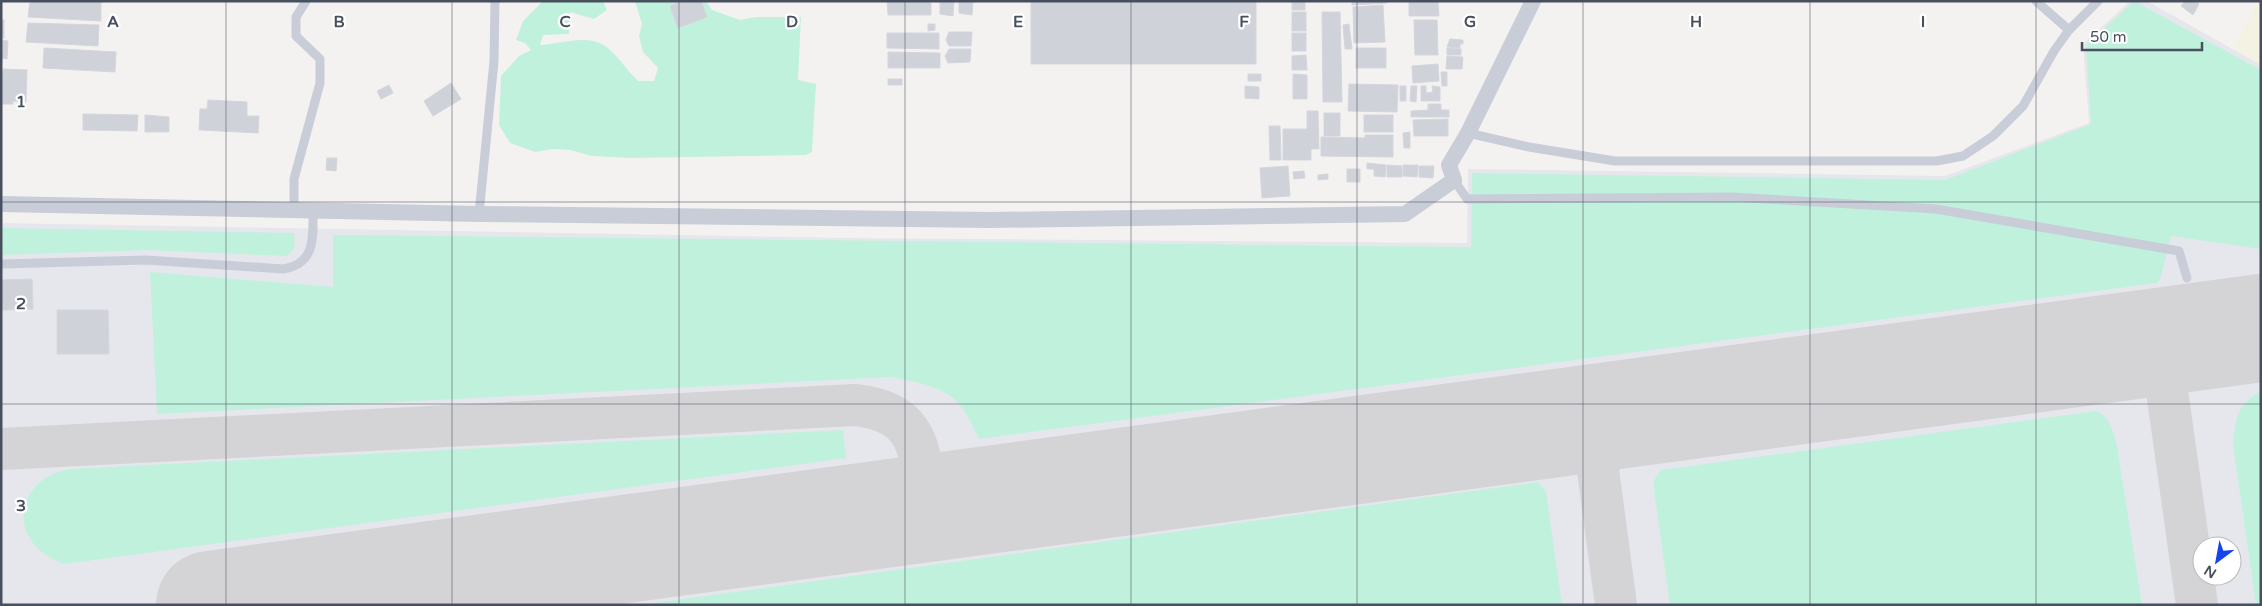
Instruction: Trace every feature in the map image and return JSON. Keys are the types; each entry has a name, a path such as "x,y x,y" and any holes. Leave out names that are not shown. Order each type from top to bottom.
{"street":[{"path":"1,204 480,214 991,220 1405,214 1454,180 1450,165 1468,133 1533,1"}],"lane":[{"path":"294,210 294,179 320,83 320,59 296,36 296,17 306,1"},
{"path":"480,214 494,61 495,1"},
{"path":"2036,1 2069,30"},
{"path":"1468,133 1530,147 1615,161 1937,161 1962,156 1994,136 2024,106 2054,51 2069,30 2098,1"},
{"path":"1454,180 1467,199 1732,196 1936,210 2179,251 2187,278"},
{"path":"1,264 146,260 292,268 302,263 309,254 313,241 313,210"}],"shaded area":[{"path":"2130,1 2147,1 2261,65 2261,605 1,605 1,223 849,238 1467,243 1468,169 1945,176 2089,123 2083,44"}],"green space":[{"path":"543,1 603,1 607,10 594,19 570,12 569,34 543,35 540,45 576,40 594,41 609,49 638,81 654,81 658,68 643,52 639,36 642,24 635,1 706,1 712,10 740,20 755,17 801,17 798,80 816,84 812,152 806,155 630,158 592,156 570,150 553,149 535,152 510,143 499,125 501,76 519,56 531,50 525,43 516,40 523,21"},
{"path":"2134,1 2261,70 2261,249 2171,236 2161,276 2157,283 979,439 962,408 948,394 924,384 891,377 157,414 150,272 333,287 333,235 1471,247 1472,173 1945,180 2091,124 2086,45"},
{"path":"1,228 294,233 295,244 292,251 286,256 148,250 1,255"},
{"path":"2261,391 2261,605 2256,605 2233,445 2235,427 2242,407"},
{"path":"2096,411 2101,413 2108,421 2117,446 2142,605 1670,605 1654,490 1654,480 1661,470"},
{"path":"843,430 846,458 65,564 46,555 33,543 26,529 24,514 27,500 35,486 50,476 69,469"},
{"path":"1538,482 1546,492 1562,605 639,605"}],"sand":[{"path":"2257,1 2261,1 2261,65 2233,49"}],"building":[{"path":"30,1 101,1 101,21 28,17"},
{"path":"683,1 701,1 707,17 678,28 670,6"},
{"path":"887,1 931,1 931,15 888,15"},
{"path":"940,1 954,1 953,16 940,14"},
{"path":"959,1 973,1 972,15 959,13"},
{"path":"1031,1 1256,1 1256,64 1031,64"},
{"path":"1305,1 1305,10 1292,10 1292,2"},
{"path":"1352,1 1387,1 1387,3 1352,5"},
{"path":"1409,1 1438,1 1439,16 1409,16"},
{"path":"2185,1 2195,1 2199,4 2193,15 2181,6"},
{"path":"1383,5 1385,42 1354,43 1353,7"},
{"path":"1292,12 1306,12 1306,31 1292,31"},
{"path":"1322,12 1340,12 1342,102 1323,102"},
{"path":"1,20 4,20 4,38 1,38"},
{"path":"1414,20 1437,20 1438,55 1415,55"},
{"path":"28,23 99,25 98,46 26,42"},
{"path":"928,24 935,24 935,30 928,31"},
{"path":"1349,24 1352,49 1345,49 1343,25"},
{"path":"949,32 972,32 971,46 949,46 946,40"},
{"path":"887,33 939,33 939,49 887,48"},
{"path":"1292,33 1306,33 1306,51 1292,51"},
{"path":"1450,39 1463,40 1463,44 1460,44 1460,48 1447,47"},
{"path":"1,40 8,41 7,59 2,58 1,65"},
{"path":"44,48 116,52 115,72 43,68"},
{"path":"1356,48 1386,48 1386,68 1356,68"},
{"path":"1447,48 1461,49 1461,55 1447,55"},
{"path":"949,49 971,49 970,62 948,63 945,56"},
{"path":"888,52 940,53 940,68 888,68"},
{"path":"1306,55 1307,70 1292,70 1292,56"},
{"path":"1447,56 1463,57 1462,69 1446,69"},
{"path":"1438,64 1439,81 1413,83 1412,66"},
{"path":"3,69 27,70 26,102 13,101 13,104 2,104"},
{"path":"1441,72 1447,72 1447,86 1442,86"},
{"path":"1248,74 1261,74 1261,81 1248,81"},
{"path":"1293,74 1307,75 1307,99 1293,99"},
{"path":"888,79 902,79 902,85 888,85"},
{"path":"451,83 461,99 433,116 424,101"},
{"path":"1349,84 1398,85 1397,112 1348,111"},
{"path":"389,85 393,93 381,99 377,91"},
{"path":"1245,86 1259,87 1259,99 1245,98"},
{"path":"1400,86 1406,86 1406,101 1400,101"},
{"path":"1411,86 1417,86 1416,102 1410,101"},
{"path":"1421,86 1426,86 1426,93 1433,92 1432,86 1440,87 1440,101 1421,101"},
{"path":"208,100 247,102 247,116 259,116 258,133 199,130 200,109 207,109"},
{"path":"1428,104 1441,104 1441,110 1449,110 1449,117 1411,117 1411,111 1428,110"},
{"path":"1307,111 1318,111 1319,149 1311,149 1311,160 1283,160 1283,129 1307,129"},
{"path":"1324,113 1340,113 1340,136 1324,136"},
{"path":"83,114 138,115 137,131 83,130"},
{"path":"145,115 169,117 169,132 145,132"},
{"path":"1364,115 1393,115 1393,132 1364,132"},
{"path":"1448,119 1448,136 1414,136 1413,120"},
{"path":"1269,126 1280,126 1281,160 1270,160"},
{"path":"1410,132 1410,148 1404,148 1403,133"},
{"path":"1365,135 1393,135 1393,157 1321,156 1321,137 1365,138"},
{"path":"327,158 337,158 336,171 326,170"},
{"path":"1367,163 1386,165 1385,177 1374,176 1374,169 1367,169"},
{"path":"1387,165 1402,166 1402,177 1387,177"},
{"path":"1403,165 1418,165 1417,177 1403,176"},
{"path":"1288,166 1290,196 1262,198 1260,168"},
{"path":"1419,166 1434,166 1433,178 1419,177"},
{"path":"1347,169 1360,169 1360,182 1347,182"},
{"path":"1304,171 1305,178 1294,179 1293,172"},
{"path":"1328,174 1328,179 1318,180 1318,175"},
{"path":"32,279 33,309 1,310 1,280"},
{"path":"57,310 108,310 109,354 57,354"}],"taxiway":[{"path":"2160,341 2197,605"},
{"path":"1,449 855,405 877,409 894,416 914,438 923,470 930,508"},
{"path":"1591,418 1616,605"}],"runway":[{"path":"210,605 2261,328"}]}
